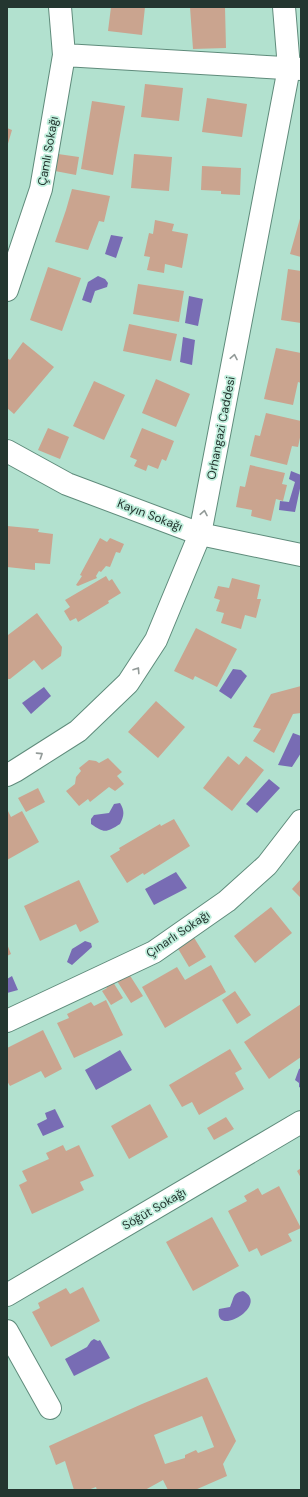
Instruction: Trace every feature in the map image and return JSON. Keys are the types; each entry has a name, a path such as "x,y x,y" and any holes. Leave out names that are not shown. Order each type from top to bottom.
{"street":[{"name":"Çamlı Sokağı","path":"7,290 41,190 64,55 60,7"},
{"name":"Orhangazi Caddesi","path":"7,775 16,771 78,731 128,684 156,640 200,534 295,69 284,7"},
{"path":"64,55 295,69"},
{"name":"Kayın Sokağı","path":"7,451 67,484 200,534 301,554"},
{"name":"Çınarlı Sokağı","path":"7,1021 154,952 226,902 267,865 301,821"},
{"name":"Söğüt Sokağı","path":"7,1295 301,1122"},
{"path":"7,1331 50,1408"}],"shaded area":[{"path":"111,235 123,237 116,258 105,254"},
{"path":"98,276 105,279 108,283 107,287 95,291 91,303 82,300 88,282"},
{"path":"189,296 203,299 198,326 185,323"},
{"path":"183,337 195,340 192,365 180,362"},
{"path":"291,471 301,475 301,484 295,512 279,510 280,501 289,502 295,482 289,479"},
{"path":"233,669 241,670 247,676 231,699 219,691"},
{"path":"44,687 51,696 31,714 22,703"},
{"path":"293,733 301,736 301,753 292,767 278,765"},
{"path":"269,779 280,788 257,813 246,804"},
{"path":"120,803 123,809 123,814 120,824 105,831 91,824 91,819 94,815 109,813 114,804"},
{"path":"176,872 187,888 154,905 145,889"},
{"path":"85,941 91,943 92,947 72,965 67,962 72,949"},
{"path":"12,976 18,990 7,993 7,979"},
{"path":"120,1050 132,1070 96,1090 85,1070"},
{"path":"301,1068 301,1088 299,1087 299,1083 295,1080 299,1069"},
{"path":"55,1109 64,1127 43,1136 37,1124 47,1119 45,1113"},
{"path":"243,1291 250,1297 250,1304 246,1311 231,1320 224,1321 219,1317 219,1309 230,1307 235,1295"},
{"path":"94,1339 98,1341 100,1340 110,1358 74,1376 65,1359 87,1347"}],"building":[{"path":"111,7 145,7 142,35 108,31"},
{"path":"190,7 225,7 226,48 193,49"},
{"path":"145,84 183,88 179,121 141,117"},
{"path":"207,98 247,104 242,137 202,132"},
{"path":"92,101 125,106 113,175 81,169"},
{"path":"7,128 12,130 7,147"},
{"path":"58,154 79,157 76,175 55,171"},
{"path":"134,154 172,157 169,191 131,188"},
{"path":"202,166 241,168 240,195 221,194 221,191 201,190"},
{"path":"72,189 110,196 104,222 99,221 88,250 55,242"},
{"path":"301,215 301,257 290,254"},
{"path":"155,220 174,224 172,231 188,234 182,268 165,264 164,273 147,270 150,257 144,256 149,233 153,234"},
{"path":"48,267 81,278 62,331 30,320"},
{"path":"288,269 301,271 301,323 281,320"},
{"path":"138,284 184,291 179,322 133,314"},
{"path":"129,324 177,334 171,361 123,351"},
{"path":"23,342 54,367 14,414 7,408 7,358 10,360"},
{"path":"276,348 301,353 301,383 298,382 293,405 264,399"},
{"path":"156,379 190,394 176,427 142,413"},
{"path":"94,381 125,395 104,440 73,426"},
{"path":"266,413 301,421 301,433 298,447 292,446 287,465 250,456 255,435 260,436"},
{"path":"48,428 69,437 60,459 38,450"},
{"path":"142,428 174,441 166,461 162,459 158,469 148,465 146,471 134,466 137,460 130,457"},
{"path":"250,465 285,473 282,484 287,485 283,501 276,499 271,521 251,516 252,510 236,507 240,486 245,487"},
{"path":"7,526 39,529 38,532 53,534 50,564 35,563 35,570 7,567"},
{"path":"100,538 107,542 110,538 124,544 120,553 116,552 110,567 106,566 101,572 99,571 96,576 97,578 78,586 76,585 82,576 80,575"},
{"path":"106,576 109,581 112,579 121,593 108,601 109,603 78,622 76,618 70,621 64,611 70,607 65,600"},
{"path":"232,578 260,585 257,599 261,599 256,618 245,615 241,629 221,623 224,613 216,611 220,600 214,598 218,586 229,588"},
{"path":"37,613 62,647 61,656 42,670 34,660 10,679 7,679 7,633 8,635"},
{"path":"196,628 237,649 217,687 195,676 193,680 174,671"},
{"path":"301,686 301,713 293,714 274,753 253,741 261,729 253,727 271,694"},
{"path":"156,701 185,727 158,758 128,732"},
{"path":"228,756 239,765 246,756 264,770 232,811 203,788"},
{"path":"108,758 122,772 117,776 124,784 115,791 109,787 90,802 88,799 79,806 66,791 75,784 76,777 81,771 79,768 89,760 99,763"},
{"path":"38,788 45,802 26,812 18,798"},
{"path":"8,811 11,817 22,811 39,842 7,860 7,812"},
{"path":"174,819 190,846 144,875 143,873 127,883 110,856 120,850 119,848 160,824 161,826"},
{"path":"301,879 301,898 292,889"},
{"path":"79,880 99,922 80,932 76,924 40,941 24,906"},
{"path":"271,907 292,933 255,963 234,936"},
{"path":"193,936 206,957 189,967 177,947"},
{"path":"7,944 11,954 7,956"},
{"path":"211,965 226,992 165,1028 142,987 177,967 185,980"},
{"path":"129,974 143,996 131,1003 117,981"},
{"path":"113,982 123,998 111,1005 102,991 107,988 106,986"},
{"path":"235,991 251,1015 237,1024 222,1000"},
{"path":"106,1000 123,1035 74,1058 57,1023 69,1018 67,1014 91,1002 94,1006"},
{"path":"301,1004 301,1057 269,1079 244,1042"},
{"path":"43,1030 62,1069 45,1078 41,1071 10,1086 7,1081 7,1048"},
{"path":"230,1049 242,1069 235,1073 244,1089 199,1115 192,1102 182,1107 169,1085"},
{"path":"150,1104 168,1137 129,1159 111,1126"},
{"path":"226,1117 234,1129 214,1140 207,1128"},
{"path":"63,1145 66,1151 79,1145 94,1176 80,1182 84,1190 32,1214 19,1185 27,1181 22,1171 49,1159 46,1153"},
{"path":"301,1168 301,1178 297,1171"},
{"path":"279,1186 301,1228 288,1234 292,1241 261,1256 257,1248 249,1252 228,1211 247,1201 244,1196 258,1188 262,1195"},
{"path":"212,1217 239,1266 193,1291 166,1242"},
{"path":"83,1287 100,1321 51,1347 32,1312 40,1308 38,1303 66,1288 70,1294"},
{"path":"207,1377 236,1441 223,1464 227,1476 195,1490 168,1490 163,1480 145,1490 97,1490 96,1487 88,1490 74,1490 65,1461 56,1465 49,1446 142,1404","holes":["202,1416 214,1447 198,1453 196,1450 185,1455 185,1458 165,1464 154,1435"]}]}
